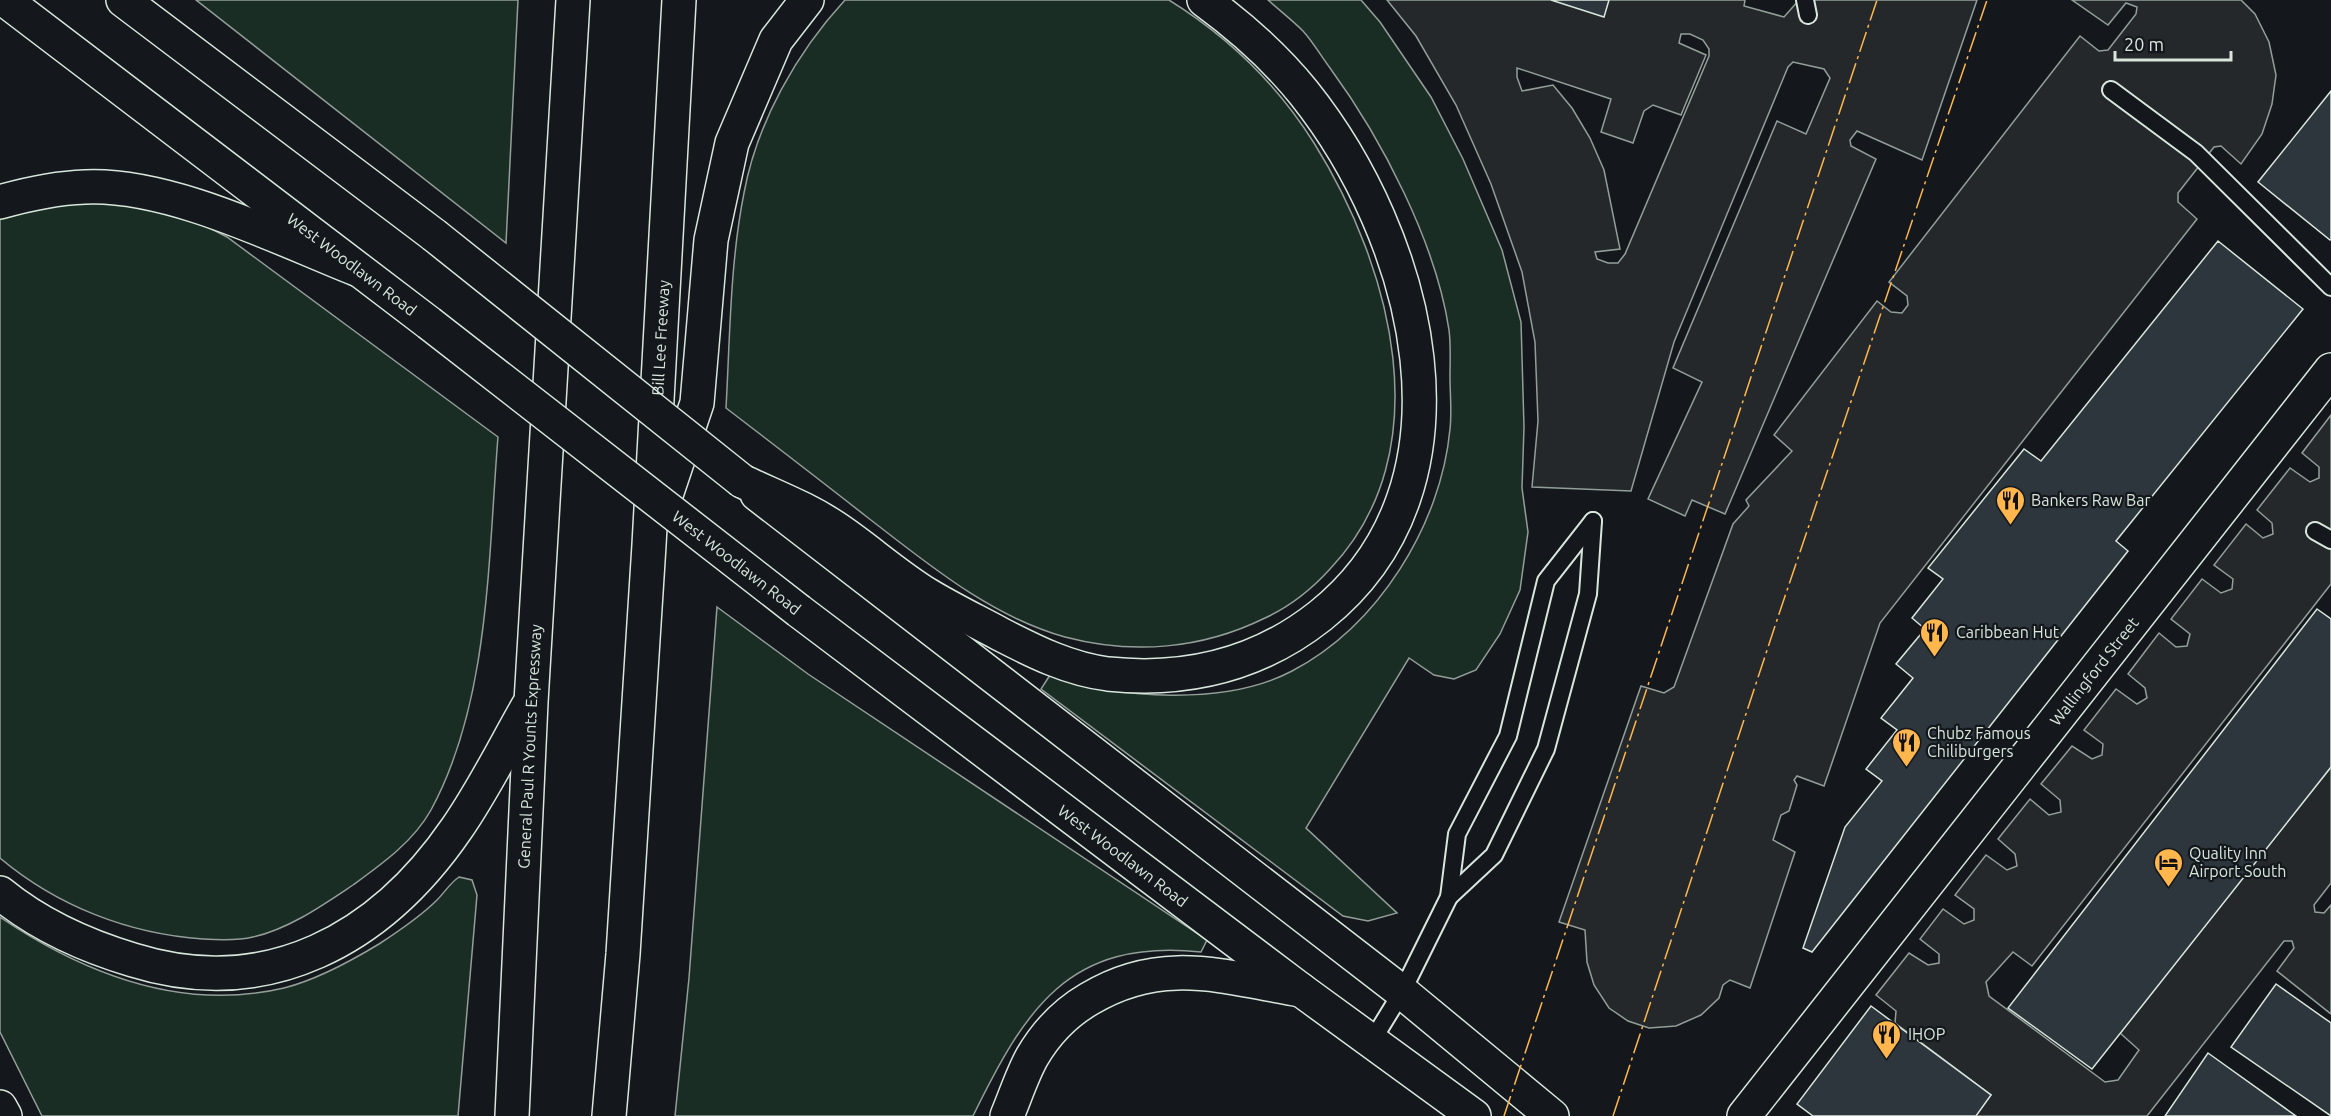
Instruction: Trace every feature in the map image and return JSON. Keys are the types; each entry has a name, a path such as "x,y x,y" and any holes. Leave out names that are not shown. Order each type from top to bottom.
{"main road":[{"name":"West Woodlawn Road","path":"5,0 429,324 799,611 1301,990 1474,1116"},
{"path":"123,0 434,235 742,482 806,522 1402,992 1552,1116"},
{"name":"General Paul R Younts Expressway","path":"512,1116 531,702 573,0"},
{"name":"Bill Lee Freeway","path":"609,1116 623,954 649,545 679,0"},
{"path":"649,545 698,404 711,240 732,143 777,40 807,0"},
{"path":"806,522 832,525 926,594 1048,659 1106,674 1166,676 1194,674 1247,660 1296,635 1339,601 1368,568 1396,519 1413,464 1418,435 1420,378 1416,342 1397,264 1366,191 1347,156 1304,93 1255,40 1204,0"},
{"path":"0,202 38,191 87,186 149,192 195,206 356,269"},
{"name":"Wallingford Street","path":"1744,1116 2331,369"},
{"path":"0,893 42,922 104,951 158,968 183,973 259,971 310,957 340,942 368,923 415,878 457,828 531,702"},
{"path":"1007,1116 1032,1057 1058,1023 1073,1008 1111,986 1151,973 1194,973 1301,990"},
{"path":"0,1107 5,1116"}],"lane":[{"path":"2111,90 2196,153 2331,287"},
{"path":"1372,1041 1402,992 1449,897 1457,834 1508,736 1546,581 1593,521 1588,594 1546,749 1494,855 1449,897"},
{"path":"2315,531 2331,540"}],"green space":[{"path":"196,0 518,0 506,243"},
{"path":"845,0 1169,0 1231,46 1267,81 1300,121 1341,192 1365,245 1382,301 1393,358 1394,415 1386,470 1365,522 1330,569 1300,597 1274,613 1217,637 1167,646 1116,646 1091,643 1037,628 985,602 961,587 913,553 726,408 736,246 750,166 781,89 811,42"},
{"path":"1268,0 1361,0 1380,22 1431,97 1463,159 1502,250 1521,322 1524,427 1522,488 1528,532 1520,590 1500,634 1476,670 1454,679 1434,675 1409,658 1306,828 1397,913 1368,921 1343,916 1041,689 1050,675 1077,683 1139,694 1204,694 1236,690 1292,671 1323,652 1352,628 1377,600 1400,569 1419,536 1434,501 1444,465 1451,410 1449,330 1432,262 1404,193 1350,96 1307,35"},
{"path":"116,201 198,222 227,237 498,437 488,579 475,676 465,723 450,768 431,810 424,822 406,842 353,885 293,922 247,938 215,940 175,936 121,924 95,915 45,890 0,858 0,214 37,203"},
{"path":"717,607 808,674 1207,940 1201,952 1155,951 1117,957 1084,970 1057,989 1033,1014 1012,1044 973,1116 675,1116 689,978"},
{"path":"459,877 472,880 477,895 458,1116 42,1116 0,1032 0,917 65,955 135,983 171,991 208,995 246,994 296,985 357,957 416,918"}],"shaded area":[{"path":"1387,0 1745,0 1744,6 1784,17 1799,0 1977,0 1922,160 1857,131 1850,140 1851,146 1876,159 1725,514 1692,500 1685,516 1648,499 1702,382 1673,368 1777,121 1806,134 1830,78 1824,69 1793,62 1788,67 1674,342 1631,491 1532,487 1538,421 1535,342 1522,272 1491,184 1456,105 1416,36","holes":["1681,34 1690,34 1703,40 1709,49 1709,56 1625,254 1618,263 1608,263 1597,259 1595,252 1620,249 1604,170 1590,138 1572,108 1553,85 1522,91 1517,77 1517,68 1611,99 1601,132 1633,143 1644,111 1653,105 1681,115 1706,55 1679,43"]},
{"path":"2072,0 2241,0 2255,14 2269,42 2276,75 2272,104 2262,134 2241,164 2221,146 2214,147 2178,193 2178,202 2197,219 1880,623 1824,786 1797,776 1794,780 1797,785 1789,811 1781,815 1773,840 1795,852 1750,988 1730,980 1723,985 1719,998 1701,1015 1676,1026 1649,1028 1628,1021 1609,1008 1594,985 1587,962 1585,930 1559,922 1641,686 1664,693 1674,687 1733,524 1749,506 1746,500 1792,451 1774,435 1877,301 1891,312 1902,313 1908,305 1907,296 1889,282 2080,36 2099,51 2108,50 2136,14 2137,7 2126,3 2108,25"},
{"path":"2331,415 2331,584 2032,966 2013,952 1986,982 1989,996 2105,1082 2118,1080 2139,1050 2120,1033 2331,767 2331,883 2314,905 2315,912 2324,913 2331,905 2331,1014 2277,971 2294,948 2292,941 2284,941 2147,1116 1975,1116 1991,1095 1895,1023 1896,1011 1876,995 1909,953 1928,965 1939,963 1939,954 1920,939 1943,909 1964,924 1974,920 1974,909 1955,895 1986,855 2007,870 2017,866 2015,854 1998,839 2030,799 2049,815 2061,812 2060,800 2041,784 2072,746 2092,759 2102,755 2103,744 2084,730 2116,689 2137,704 2147,698 2145,688 2128,674 2159,633 2176,647 2187,646 2190,634 2171,619 2202,579 2221,593 2232,589 2233,579 2214,565 2246,524 2263,538 2273,534 2272,523 2257,510 2290,468 2310,482 2319,478 2319,467 2302,453"}],"building":[{"path":"1551,0 1609,0 1604,17"},
{"path":"2331,91 2331,239 2330,240 2258,182"},
{"path":"2218,241 2303,309 2116,541 2128,551 1812,952 1803,948 1845,827 1882,781 1866,769 1897,730 1881,718 1913,678 1896,664 1925,629 1912,618 1943,579 1928,568 2024,449 2041,461"},
{"name":"Quality Inn Airport South","path":"2317,609 2331,619 2331,767 2092,1069 2008,1008"},
{"path":"2276,984 2331,1023 2331,1116 2231,1047"},
{"name":"IHOP","path":"1871,1006 1991,1095 1976,1116 1813,1116 1797,1104"},
{"path":"2208,1053 2296,1116 2165,1116"}],"power":[{"path":"1504,1116 1877,0"},
{"path":"1613,1116 1779,614 1987,0"}],"place":[{"name":"Bankers Raw Bar","path":"2010,526"},
{"name":"Caribbean Hut","path":"1935,658"},
{"name":"Chubz Famous Chiliburgers","path":"1906,768"},
{"name":"Quality Inn Airport South","path":"2168,888"},
{"name":"IHOP","path":"1887,1060"}]}
